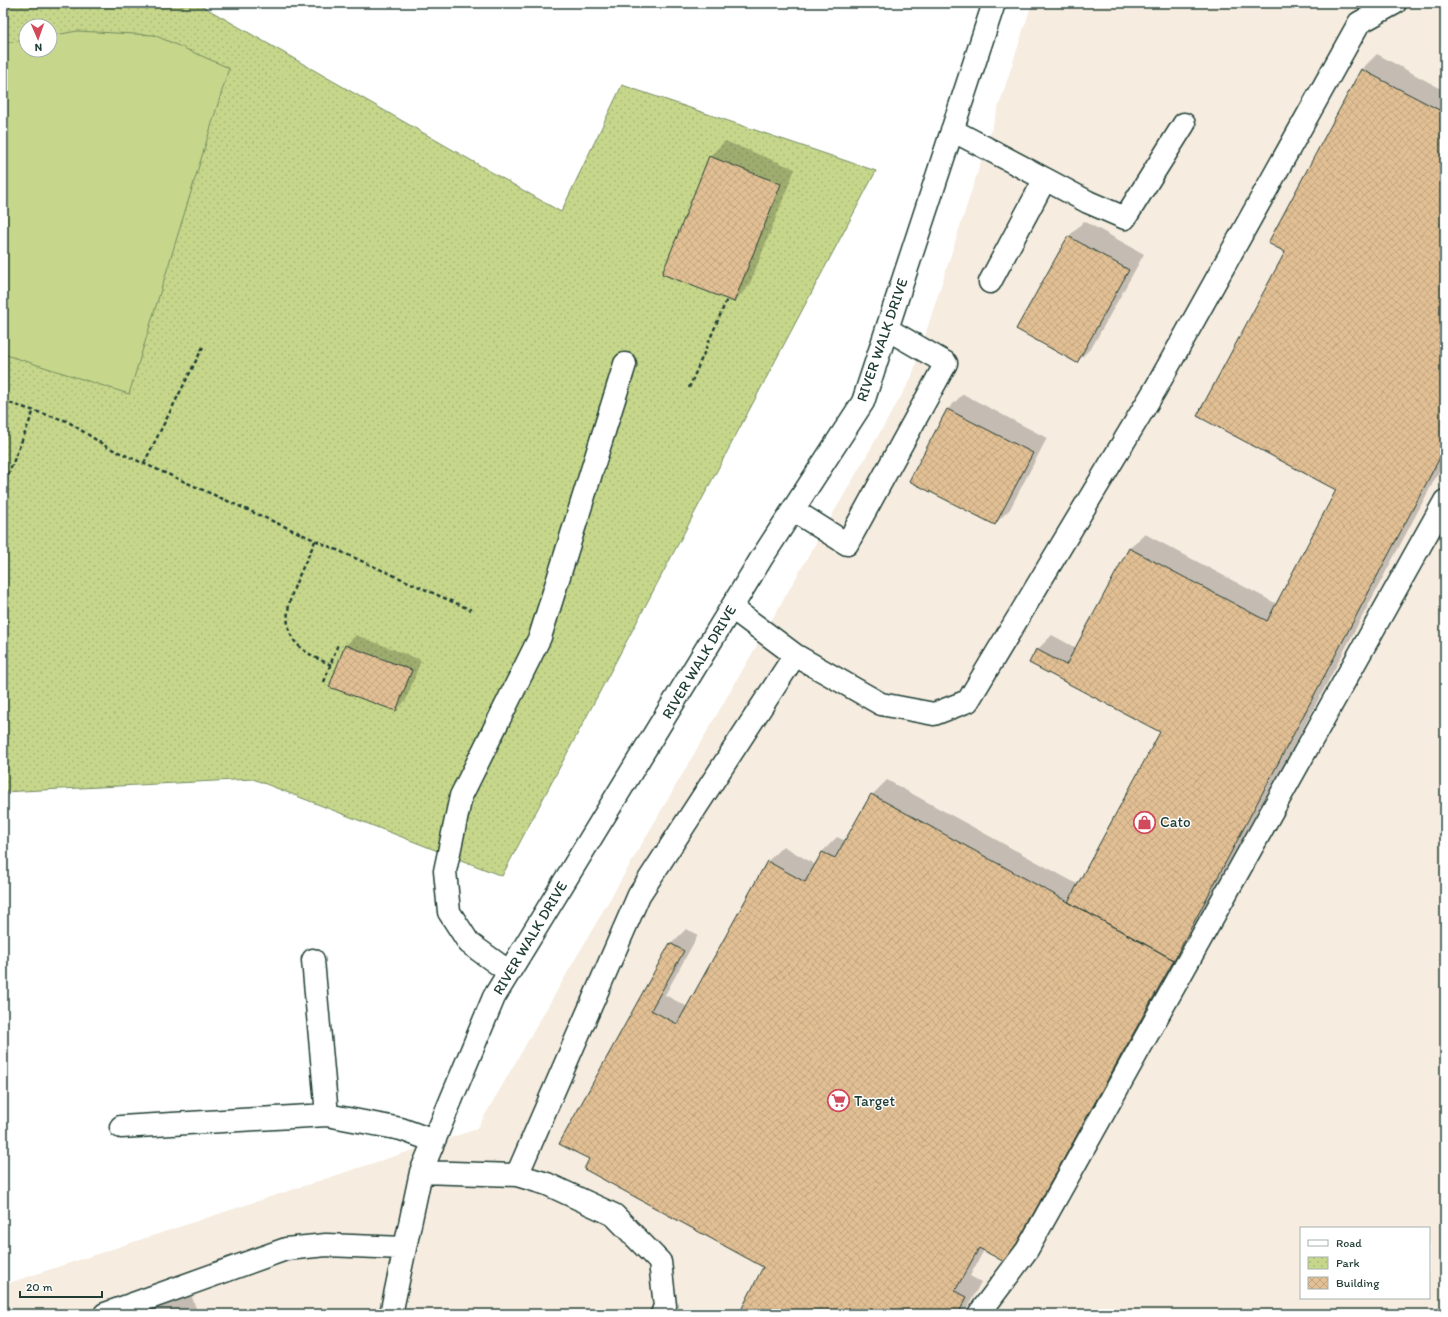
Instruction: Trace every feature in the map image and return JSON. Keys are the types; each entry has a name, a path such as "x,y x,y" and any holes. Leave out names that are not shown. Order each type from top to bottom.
{"street":[{"name":"RIVER WALK DRIVE","path":"391,1314 421,1172 494,997 732,608 863,402 994,3"},
{"path":"732,608 795,655 881,704 934,714 968,701 1156,388 1359,23 1395,3"},
{"path":"952,130 1088,202 1124,218 1184,124"},
{"path":"990,282 1045,179"},
{"path":"793,510 847,544 946,362 887,329"},
{"path":"509,972 469,943 449,912 445,871 461,796 540,637 625,364"},
{"path":"979,1314 1027,1250 1445,501"},
{"path":"517,1175 639,895 795,655"},
{"path":"313,960 327,1115"},
{"path":"121,1127 327,1115 401,1129 434,1141"},
{"path":"421,1172 517,1175 547,1184 614,1215 660,1262 665,1306 662,1314"},
{"path":"105,1314 286,1249 326,1245 404,1248"}],"path":[{"path":"689,388 727,299"},
{"path":"144,463 204,345"},
{"path":"3,401 67,421 107,447 472,610"},
{"path":"3,488 34,410"},
{"path":"315,541 291,597 287,618 290,635 300,647 330,665"},
{"path":"324,682 338,644"}],"shaded area":[{"path":"1032,3 1445,3 1445,1314 3,1314 3,1285 477,1129 911,379"}],"green space":[{"path":"3,3 197,3 561,212 622,85 876,171 502,876 253,779 3,792"},
{"path":"77,31 154,35 229,68 129,394 3,354 3,43 18,41 18,58 58,58 58,35"}],"building":[{"path":"1361,69 1445,113 1445,448 1174,960 1068,902 1160,732 1029,663 1036,649 1066,665 1129,548 1267,621 1336,490 1197,416 1285,252 1268,243"},
{"path":"709,156 781,184 734,302 662,274"},
{"path":"1068,236 1129,270 1077,363 1016,329"},
{"path":"947,409 1033,453 995,525 909,481"},
{"path":"345,645 412,670 396,711 329,687"},
{"path":"871,794 1174,960 1006,1263 979,1248 955,1291 967,1297 958,1314 739,1314 763,1267 584,1169 589,1159 559,1144 670,943 684,951 651,1010 677,1024 767,861 805,882 822,852 835,858"}],"place":[{"name":"Cato","path":"1144,822"},
{"name":"Target","path":"839,1101"}]}
